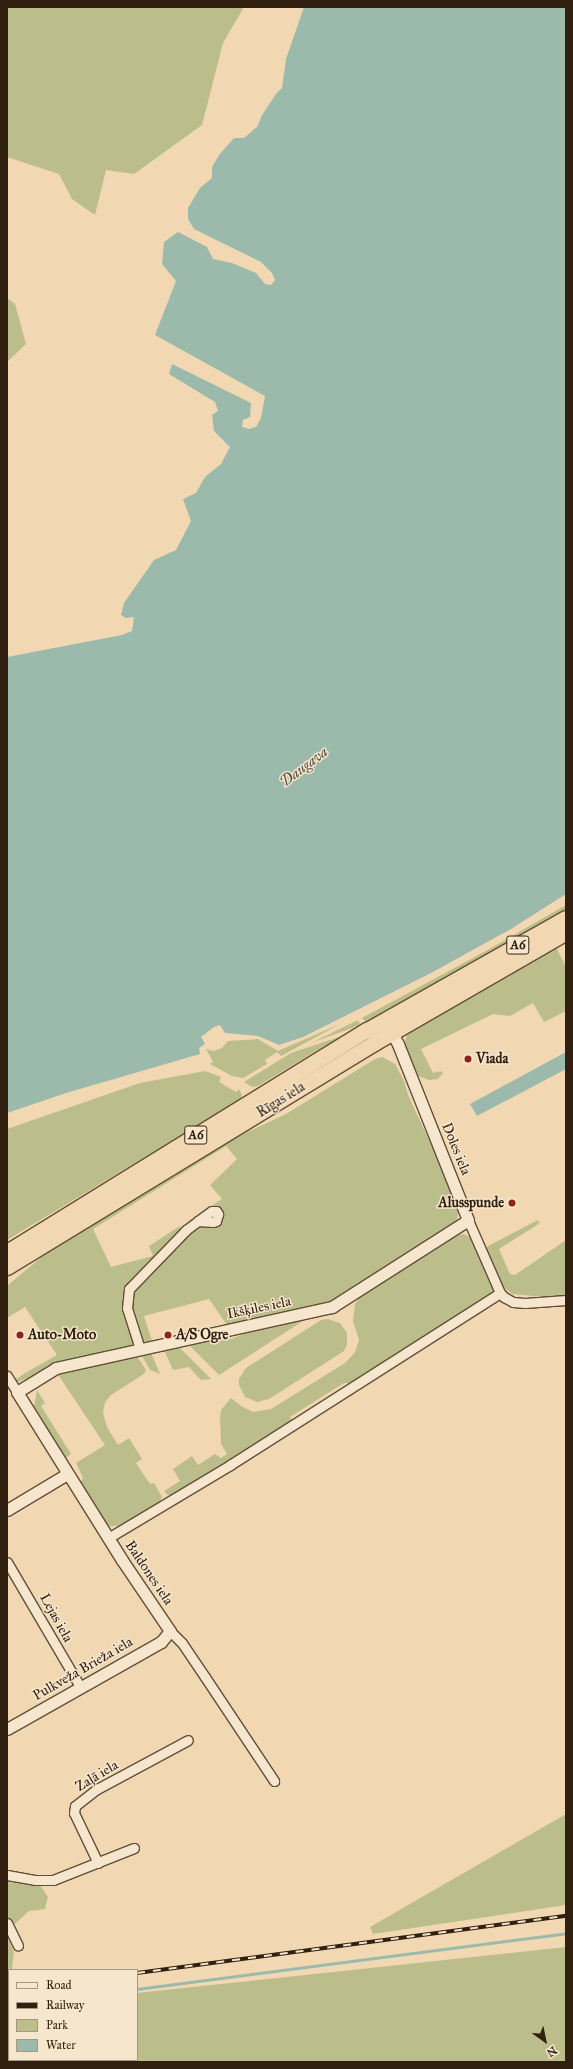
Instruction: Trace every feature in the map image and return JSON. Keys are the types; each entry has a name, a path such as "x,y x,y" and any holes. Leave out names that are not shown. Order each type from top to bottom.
{"highway":[{"name":"Rīgas iela","path":"7,1252 388,1026 561,928"},
{"name":"Rīgas iela","path":"7,1267 388,1026"}],"street":[{"name":"Doles iela","path":"388,1026 468,1220 500,1293"},
{"name":"Ikšķiles iela","path":"17,1392 56,1368 332,1307 468,1220"},
{"path":"140,1349 126,1304 129,1289 177,1238 198,1221"},
{"path":"108,1538 230,1465 496,1298 500,1293 513,1302 541,1303 566,1300"},
{"name":"Baldones iela","path":"7,1376 108,1538 170,1631 182,1643 274,1781"},
{"path":"7,1510 67,1474"},
{"name":"Lejas iela","path":"7,1562 81,1688"},
{"name":"Pulkveža Brieža iela","path":"7,1729 161,1642 170,1631"},
{"name":"Zaļā iela","path":"98,1863 74,1813 75,1806 97,1789 188,1740"},
{"path":"7,1875 35,1880 53,1880 134,1848"},
{"path":"7,1923 18,1946"}],"green space":[{"path":"7,7 244,7 223,43 202,125 134,174 106,170 95,215 72,199 59,174 7,157"},
{"path":"7,298 15,304 26,344 7,362"},
{"path":"566,905 566,912 367,1024 362,1018 493,947"},
{"path":"555,945 566,967 566,1011 544,1022 533,1003 510,1016 493,1014 421,1049 433,1073 441,1071 443,1073 438,1079 429,1080 418,1076 404,1046 407,1034 416,1024"},
{"path":"358,1020 360,1024 352,1028 311,1043"},
{"path":"340,1024 281,1056 277,1052 265,1060 267,1064 243,1078 232,1076 210,1064 213,1062 206,1049 214,1051 222,1048 228,1041 258,1039 278,1051"},
{"path":"351,1033 326,1045 258,1086 252,1087 244,1082 291,1053"},
{"path":"382,1057 395,1064 404,1081 408,1095 459,1205 457,1220 452,1227 334,1301 227,1325 209,1299 144,1316 152,1341 143,1343 140,1340 129,1307 129,1299 132,1289 184,1234 194,1228 214,1226 220,1221 223,1215 217,1206 192,1222 190,1220 222,1199 210,1185 237,1159 226,1146 93,1229 111,1267 153,1256 149,1246 180,1226 181,1229 162,1251 139,1272 127,1288 124,1305 135,1341 134,1345 131,1348 50,1365 32,1377 17,1382 15,1380 57,1355 25,1307 7,1318 7,1286 51,1249 224,1143 286,1114 375,1059"},
{"path":"205,1071 221,1077 219,1082 236,1092 239,1089 242,1095 240,1100 7,1240 7,1129 140,1083"},
{"path":"538,1220 540,1222 537,1225 499,1249 510,1274 515,1275 566,1240 566,1295 544,1297 512,1294 502,1286 486,1249 488,1246"},
{"path":"464,1234 473,1239 494,1292 354,1383 344,1383 290,1417 293,1421 241,1454 171,1496 164,1491 180,1481 173,1469 192,1456 198,1465 215,1454 221,1458 227,1454 221,1444 220,1417 221,1410 231,1398 241,1406 253,1412 271,1409 345,1363 355,1352 359,1340 353,1321 355,1304 362,1294 453,1236"},
{"path":"312,1315 219,1375 191,1347 193,1342 231,1339 259,1328"},
{"path":"328,1319 340,1323 347,1333 347,1345 344,1351 269,1399 257,1402 245,1397 239,1385 239,1379 246,1368 321,1320"},
{"path":"170,1347 180,1348 211,1379 201,1380 189,1367 173,1370 164,1350"},
{"path":"149,1353 152,1355 160,1374 150,1370 142,1356 143,1354"},
{"path":"137,1356 146,1370 144,1374 111,1395 105,1402 103,1413 107,1427 118,1445 129,1438 142,1459 136,1463 148,1481 151,1484 154,1483 162,1497 159,1504 124,1526 105,1526 79,1485 83,1478 76,1463 105,1445 57,1373"},
{"path":"37,1390 45,1403 41,1406 71,1454 64,1459 39,1419 34,1407"},
{"path":"566,1814 566,1905 373,1934 370,1927"},
{"path":"7,1882 40,1885 48,1897 45,1909 29,1911 7,1931 10,1921 7,1916"},
{"path":"7,1937 14,1952 12,1969 7,1970"},
{"path":"566,1947 566,2062 7,2062 7,2009 8,2061 138,2061 138,1993"}],"water":[{"name":"Daugava","path":"304,7 566,7 566,894 511,929 431,973 303,1037 279,1045 258,1036 225,1033 220,1025 214,1027 201,1037 205,1044 199,1048 200,1054 66,1093 7,1113 7,657 122,635 132,631 134,617 126,618 121,615 124,603 154,560 176,550 191,521 183,499 196,493 205,477 221,464 230,447 214,431 212,415 218,411 215,402 169,374 172,364 251,403 250,417 243,420 242,427 249,429 256,427 261,418 265,396 155,335 176,281 162,264 164,242 178,232 207,247 213,259 232,263 256,273 265,284 271,285 275,280 272,273 261,262 194,229 188,219 188,208 200,188 212,178 212,167 219,155 234,138 244,138 257,127 262,115 276,94 282,88 286,59"},
{"path":"566,1052 566,1069 477,1116 470,1104"}],"waterway":[{"path":"138,1989 566,1933"}],"railway":[{"path":"138,1973 566,1916"}],"place":[{"name":"Viada","path":"468,1059"},
{"name":"Alusspunde","path":"512,1203"},
{"name":"Auto-Moto","path":"20,1335"},
{"name":"A/S Ogre","path":"168,1335"}]}
